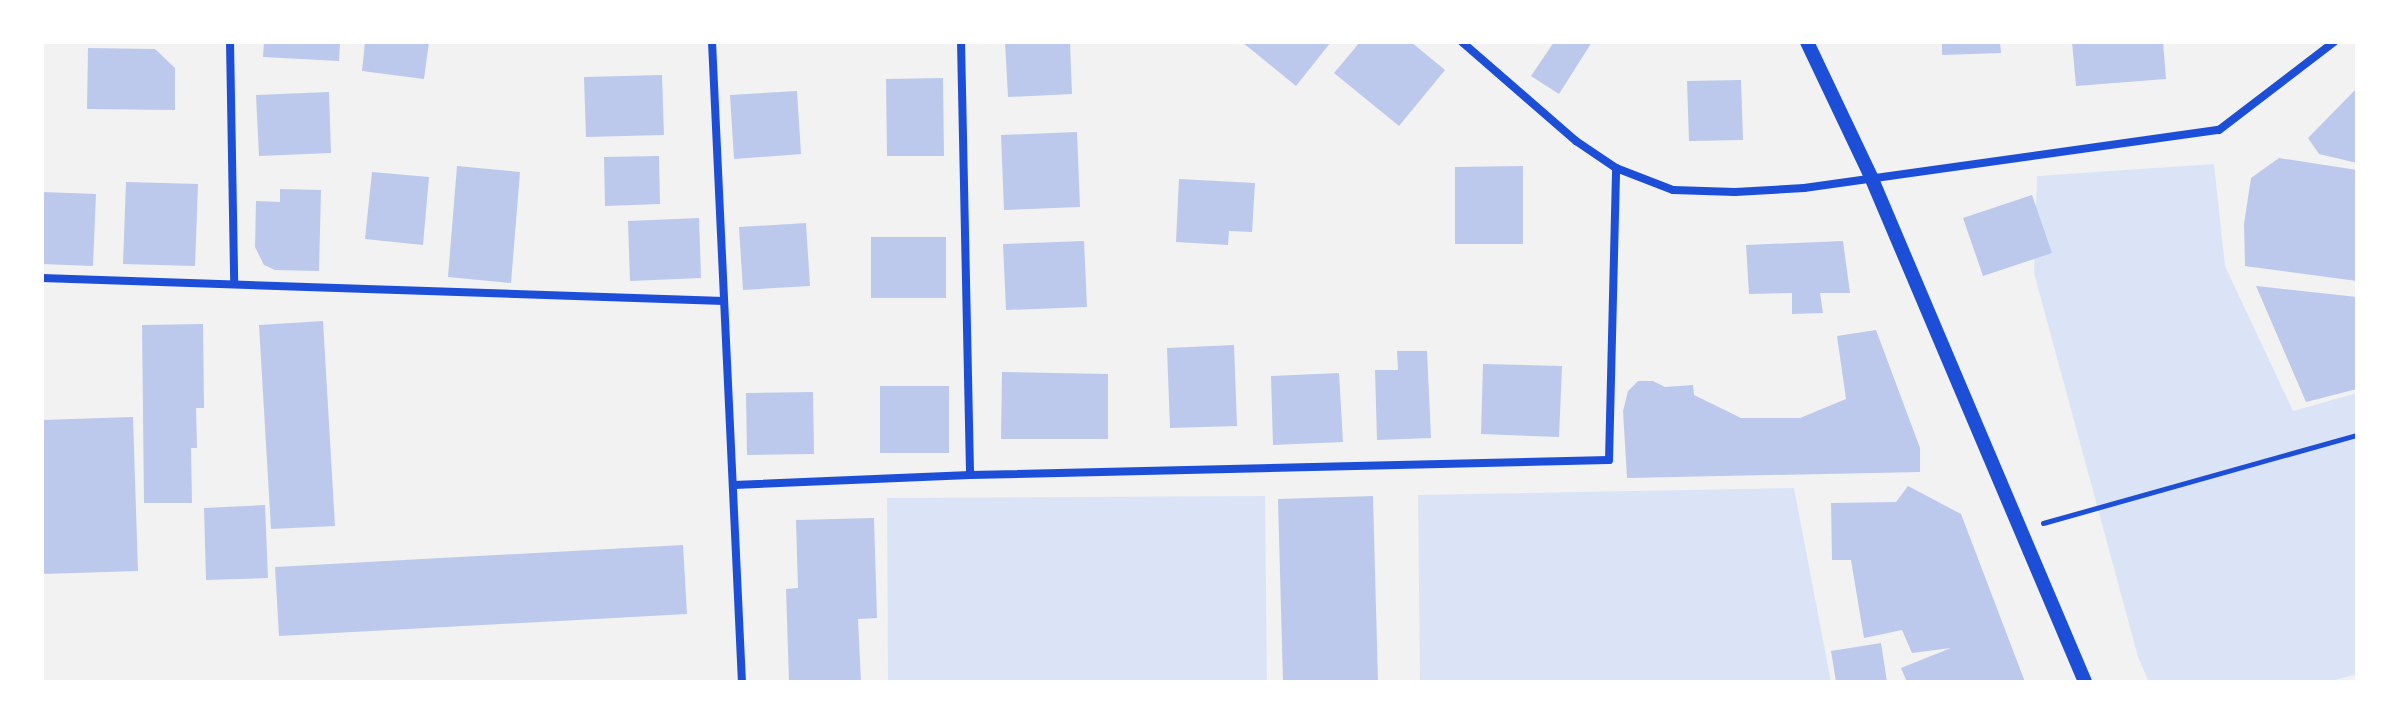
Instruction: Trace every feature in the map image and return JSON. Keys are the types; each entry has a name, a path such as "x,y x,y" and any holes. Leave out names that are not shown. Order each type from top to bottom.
{"street":[{"path":"230,42 234,283"},
{"path":"712,42 742,682"},
{"path":"961,42 970,475"},
{"path":"1462,42 1576,141 1616,168 1673,190 1704,191 1804,188 2219,130 2334,42"},
{"path":"1807,42 1871,177 2022,527 2085,682"},
{"path":"734,485 970,475 1609,460 1616,168"},
{"path":"42,278 724,301"}],"path":[{"path":"2022,527 2357,435"}],"shaded area":[{"path":"2214,164 2225,266 2293,411 2357,393 2357,674 2328,682 2149,682 2138,657 2034,273 2037,176"},
{"path":"1794,488 1831,682 1420,682 1418,495"},
{"path":"1265,496 1267,682 888,682 887,498"}],"building":[{"path":"264,42 340,42 339,61 263,57"},
{"path":"365,42 429,42 424,79 362,71"},
{"path":"1005,42 1070,42 1072,94 1008,97"},
{"path":"1242,42 1331,42 1296,86"},
{"path":"1360,42 1411,42 1445,70 1399,126 1334,73"},
{"path":"1554,42 1592,42 1559,94 1531,76"},
{"path":"1942,42 2000,42 2001,53 1942,55"},
{"path":"2072,42 2163,42 2166,79 2076,86"},
{"path":"88,48 155,49 175,68 175,110 87,109"},
{"path":"662,75 664,135 586,137 584,77"},
{"path":"943,78 944,156 887,156 886,79"},
{"path":"1741,80 1743,140 1689,141 1687,81"},
{"path":"2357,88 2357,163 2319,154 2308,138"},
{"path":"797,91 801,154 734,159 730,95"},
{"path":"329,92 331,153 259,156 256,95"},
{"path":"1077,132 1080,207 1004,210 1001,135"},
{"path":"659,156 660,204 605,206 604,157"},
{"path":"2279,158 2357,170 2357,281 2245,266 2244,224 2251,178"},
{"path":"457,166 520,172 511,283 448,277"},
{"path":"1523,166 1523,244 1455,244 1455,167"},
{"path":"372,172 429,177 423,245 365,239"},
{"path":"1179,179 1255,183 1252,232 1229,231 1228,245 1176,242"},
{"path":"126,182 198,184 195,266 123,264"},
{"path":"280,189 321,190 319,271 275,270 264,265 255,247 256,201 280,202"},
{"path":"42,192 96,194 93,266 42,264"},
{"path":"2032,195 2052,253 1983,276 1963,218"},
{"path":"699,218 701,278 630,281 628,221"},
{"path":"806,223 810,286 743,290 739,227"},
{"path":"871,237 946,237 946,298 871,298"},
{"path":"1084,241 1087,307 1006,310 1003,244"},
{"path":"1843,241 1850,293 1820,293 1823,313 1792,314 1792,293 1749,294 1746,245"},
{"path":"2256,286 2357,297 2357,389 2306,402"},
{"path":"323,321 335,526 271,529 259,325"},
{"path":"203,324 204,408 196,408 197,448 191,448 192,503 144,503 142,325"},
{"path":"1876,330 1920,448 1920,472 1627,478 1623,411 1628,391 1638,381 1653,381 1665,387 1693,385 1694,395 1741,418 1800,418 1846,399 1837,336"},
{"path":"1234,345 1237,426 1170,428 1167,348"},
{"path":"1397,351 1427,351 1431,438 1377,440 1375,370 1398,370"},
{"path":"1483,364 1562,366 1559,437 1481,434"},
{"path":"1002,372 1108,374 1108,439 1001,439"},
{"path":"1339,373 1343,442 1273,445 1271,376"},
{"path":"880,386 949,386 949,453 880,453"},
{"path":"813,392 814,454 747,455 746,393"},
{"path":"133,417 138,571 42,574 42,420"},
{"path":"1908,486 1961,514 2025,682 1907,682 1901,668 1951,648 1912,653 1902,630 1864,638 1851,560 1832,560 1831,503 1896,502"},
{"path":"1373,496 1378,682 1283,682 1278,499"},
{"path":"265,505 268,578 206,580 204,508"},
{"path":"874,518 877,618 858,619 861,682 789,682 786,589 798,588 796,520"},
{"path":"683,545 687,614 279,636 275,567"},
{"path":"1881,643 1887,682 1836,682 1831,651"}]}
